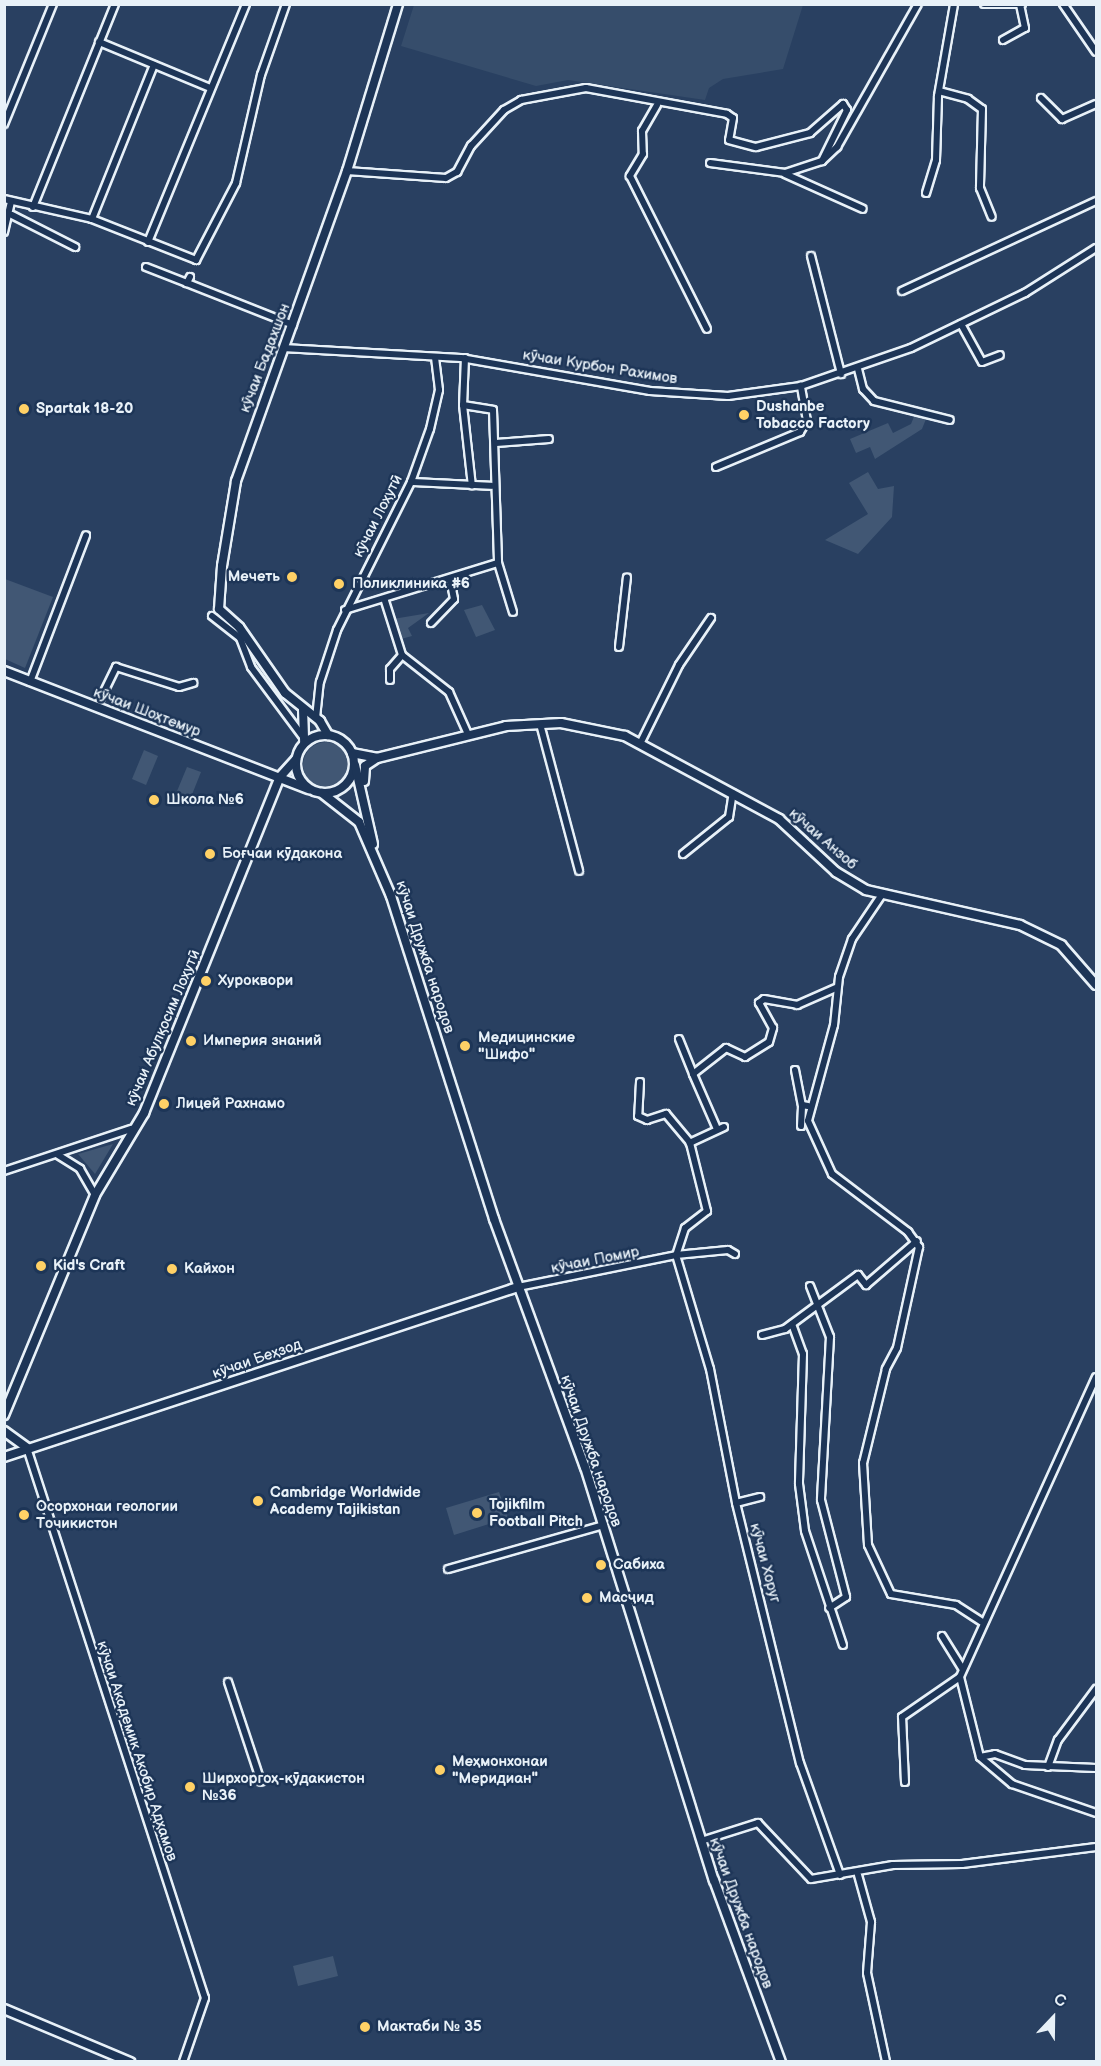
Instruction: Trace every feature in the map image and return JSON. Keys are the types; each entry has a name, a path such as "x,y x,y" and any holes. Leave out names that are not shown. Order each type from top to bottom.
{"main road":[{"name":"кӯчаи Бадахшон","path":"328,735 316,718 300,706 219,609 228,507 347,171 398,4"},
{"name":"кӯчаи Шоҳтемур","path":"4,671 309,789"},
{"path":"280,777 296,759 305,741 300,706"},
{"path":"305,741 328,735 352,753 364,789 374,851"},
{"path":"364,789 365,766 377,758"},
{"path":"296,759 298,775 309,789 322,794 354,817 374,851"},
{"path":"322,794 344,787 355,765"},
{"name":"кӯчаи Дружба народов","path":"374,851 518,1287 604,1525 701,1841 781,2061"}],"street":[{"path":"4,124 53,4"},
{"path":"33,207 115,4"},
{"path":"148,242 246,4"},
{"path":"8,200 92,219 196,260 236,183 261,75 285,4"},
{"path":"785,173 822,161 837,147 918,4"},
{"path":"926,193 936,160 939,91 954,4"},
{"path":"984,4 1021,5 1025,28 1003,40"},
{"path":"1063,4 1096,52"},
{"path":"99,42 210,87"},
{"path":"92,219 154,65"},
{"path":"347,171 453,176 504,110 555,92 586,88 657,105 731,115 729,140 756,147 810,133 843,104 846,110 822,161"},
{"path":"939,91 968,99 982,109 980,188 992,217"},
{"path":"1041,98 1062,119 1096,104"},
{"path":"657,105 642,131 643,154 630,176 707,329"},
{"path":"710,163 785,173 862,209"},
{"path":"4,232 12,215 8,200"},
{"path":"902,291 1096,201"},
{"path":"12,215 75,247"},
{"name":"кӯчаи Курбон Рахимов","path":"284,348 465,358 650,391 728,396 801,386 858,369 961,324 1096,248"},
{"path":"811,256 842,374"},
{"path":"146,267 189,280 293,326"},
{"path":"961,324 982,362 1000,355"},
{"name":"кӯчаи Лоҳутӣ","path":"316,718 320,682 345,610 411,482 439,390 435,357"},
{"path":"465,358 463,405 472,486"},
{"path":"858,369 863,389 874,401 950,420"},
{"path":"716,467 800,432 807,421 801,386"},
{"path":"463,405 491,407 496,443 492,486 498,563 513,612"},
{"path":"496,443 549,439"},
{"path":"411,482 492,486"},
{"path":"30,682 86,535"},
{"path":"345,610 385,601 498,563"},
{"path":"619,647 627,576"},
{"path":"431,622 454,599 450,579"},
{"path":"385,601 402,655 449,692 467,732"},
{"path":"212,616 240,638 251,667 305,741"},
{"path":"640,744 679,665 711,618"},
{"path":"390,680 390,669 402,655"},
{"path":"100,700 118,667 179,687 193,683"},
{"name":"кӯчаи Анзоб","path":"377,758 467,732 561,723 597,728 640,744 779,819 836,872 881,896 1020,925 1061,945 1096,985"},
{"path":"540,724 579,871"},
{"path":"352,753 377,758"},
{"name":"кӯчаи Абулқосим Лоҳутӣ","path":"4,1415 95,1195 131,1129 144,1113 280,777"},
{"path":"683,854 729,817 734,793"},
{"path":"801,1126 805,1106 834,1025 836,988 852,939 881,896"},
{"path":"693,1074 726,1048 745,1057 769,1042 773,1028 759,1003 764,999 797,1005 836,988"},
{"path":"679,1039 693,1074 720,1128 690,1143"},
{"path":"795,1070 813,1142 832,1174 917,1241"},
{"path":"640,1082 638,1116 647,1120 666,1114 690,1143 707,1211 686,1228 676,1255"},
{"path":"4,1171 131,1129"},
{"path":"58,1155 80,1169 95,1195"},
{"path":"762,1335 792,1324 816,1301 858,1275 866,1285 917,1241"},
{"path":"917,1241 913,1284 863,1463 868,1545 891,1594 956,1605 982,1622"},
{"name":"кӯчаи Помир","path":"518,1287 676,1255 728,1250 735,1254"},
{"name":"кӯчаи Хоруг","path":"676,1255 710,1369 736,1503 800,1763 840,1875"},
{"path":"810,1286 830,1337 822,1511 846,1596 829,1608"},
{"name":"кӯчаи Беҳзод","path":"4,1456 518,1287"},
{"path":"792,1324 804,1354 802,1508 812,1563 843,1645"},
{"path":"1096,1377 982,1622 960,1677 980,1757 1011,1784 1096,1813"},
{"path":"4,1431 27,1448"},
{"name":"кӯчаи Академик Акобир Адҳамов","path":"27,1448 205,1998 183,2061"},
{"path":"736,1503 760,1497"},
{"path":"448,1569 604,1525"},
{"path":"942,1636 963,1669"},
{"path":"905,1782 902,1717 960,1677"},
{"path":"228,1682 261,1782"},
{"path":"1048,1767 1058,1740 1096,1689"},
{"path":"980,1757 995,1754 1048,1767 1096,1768"},
{"path":"701,1841 758,1823 811,1879 858,1875 893,1865 962,1864 1096,1847"},
{"path":"858,1875 871,1922 867,1973 886,2061"},
{"path":"4,2009 130,2061"}],"shaded area":[{"path":"414,4 803,5 783,69 723,79 709,88 705,100 568,80 536,86 401,46"},
{"path":"915,414 926,419 922,429 875,459 870,447 856,453 850,439 888,423 893,433 911,424"},
{"path":"868,472 878,489 894,486 892,517 858,554 825,540 868,514 849,483"},
{"path":"5,579 53,597 25,668 5,659"},
{"path":"482,605 495,630 476,637 464,610"},
{"path":"429,613 408,628 412,636 401,639 393,619"},
{"path":"326,742 342,749 349,765 342,781 326,788 310,781 303,765 310,749"},
{"path":"144,750 158,756 146,785 132,779"},
{"path":"187,767 201,772 189,802 175,796"},
{"path":"113,1144 95,1174 78,1154"},
{"name":"Tojikfilm Football Pitch","path":"499,1492 508,1518 454,1535 446,1508"},
{"path":"333,1956 338,1976 298,1986 293,1966"}],"place":[{"name":"Spartak 18-20","path":"24,409"},
{"name":"Dushanbe Tobacco Factory","path":"744,415"},
{"name":"Мечеть","path":"292,577"},
{"name":"Поликлиника #6","path":"339,584"},
{"name":"Школа №6","path":"154,800"},
{"name":"Боғчаи кӯдакона","path":"210,854"},
{"name":"Хуроквори","path":"206,981"},
{"name":"Империя знаний","path":"191,1041"},
{"name":"Медицинские \"Шифо\"","path":"465,1046"},
{"name":"Лицей Рахнамо","path":"164,1104"},
{"name":"Kid's Craft","path":"41,1266"},
{"name":"Кайхон","path":"172,1269"},
{"name":"Cambridge Worldwide Academy Tajikistan","path":"258,1501"},
{"name":"Tojikfilm Football Pitch","path":"477,1513"},
{"name":"Осорхонаи геологии Точикистон","path":"24,1515"},
{"name":"Сабиха","path":"601,1565"},
{"name":"Масҷид","path":"587,1598"},
{"name":"Меҳмонхонаи \"Меридиан\"","path":"440,1770"},
{"name":"Ширхоргоҳ-кӯдакистон №36","path":"190,1787"},
{"name":"Мактаби № 35","path":"365,2027"}]}
